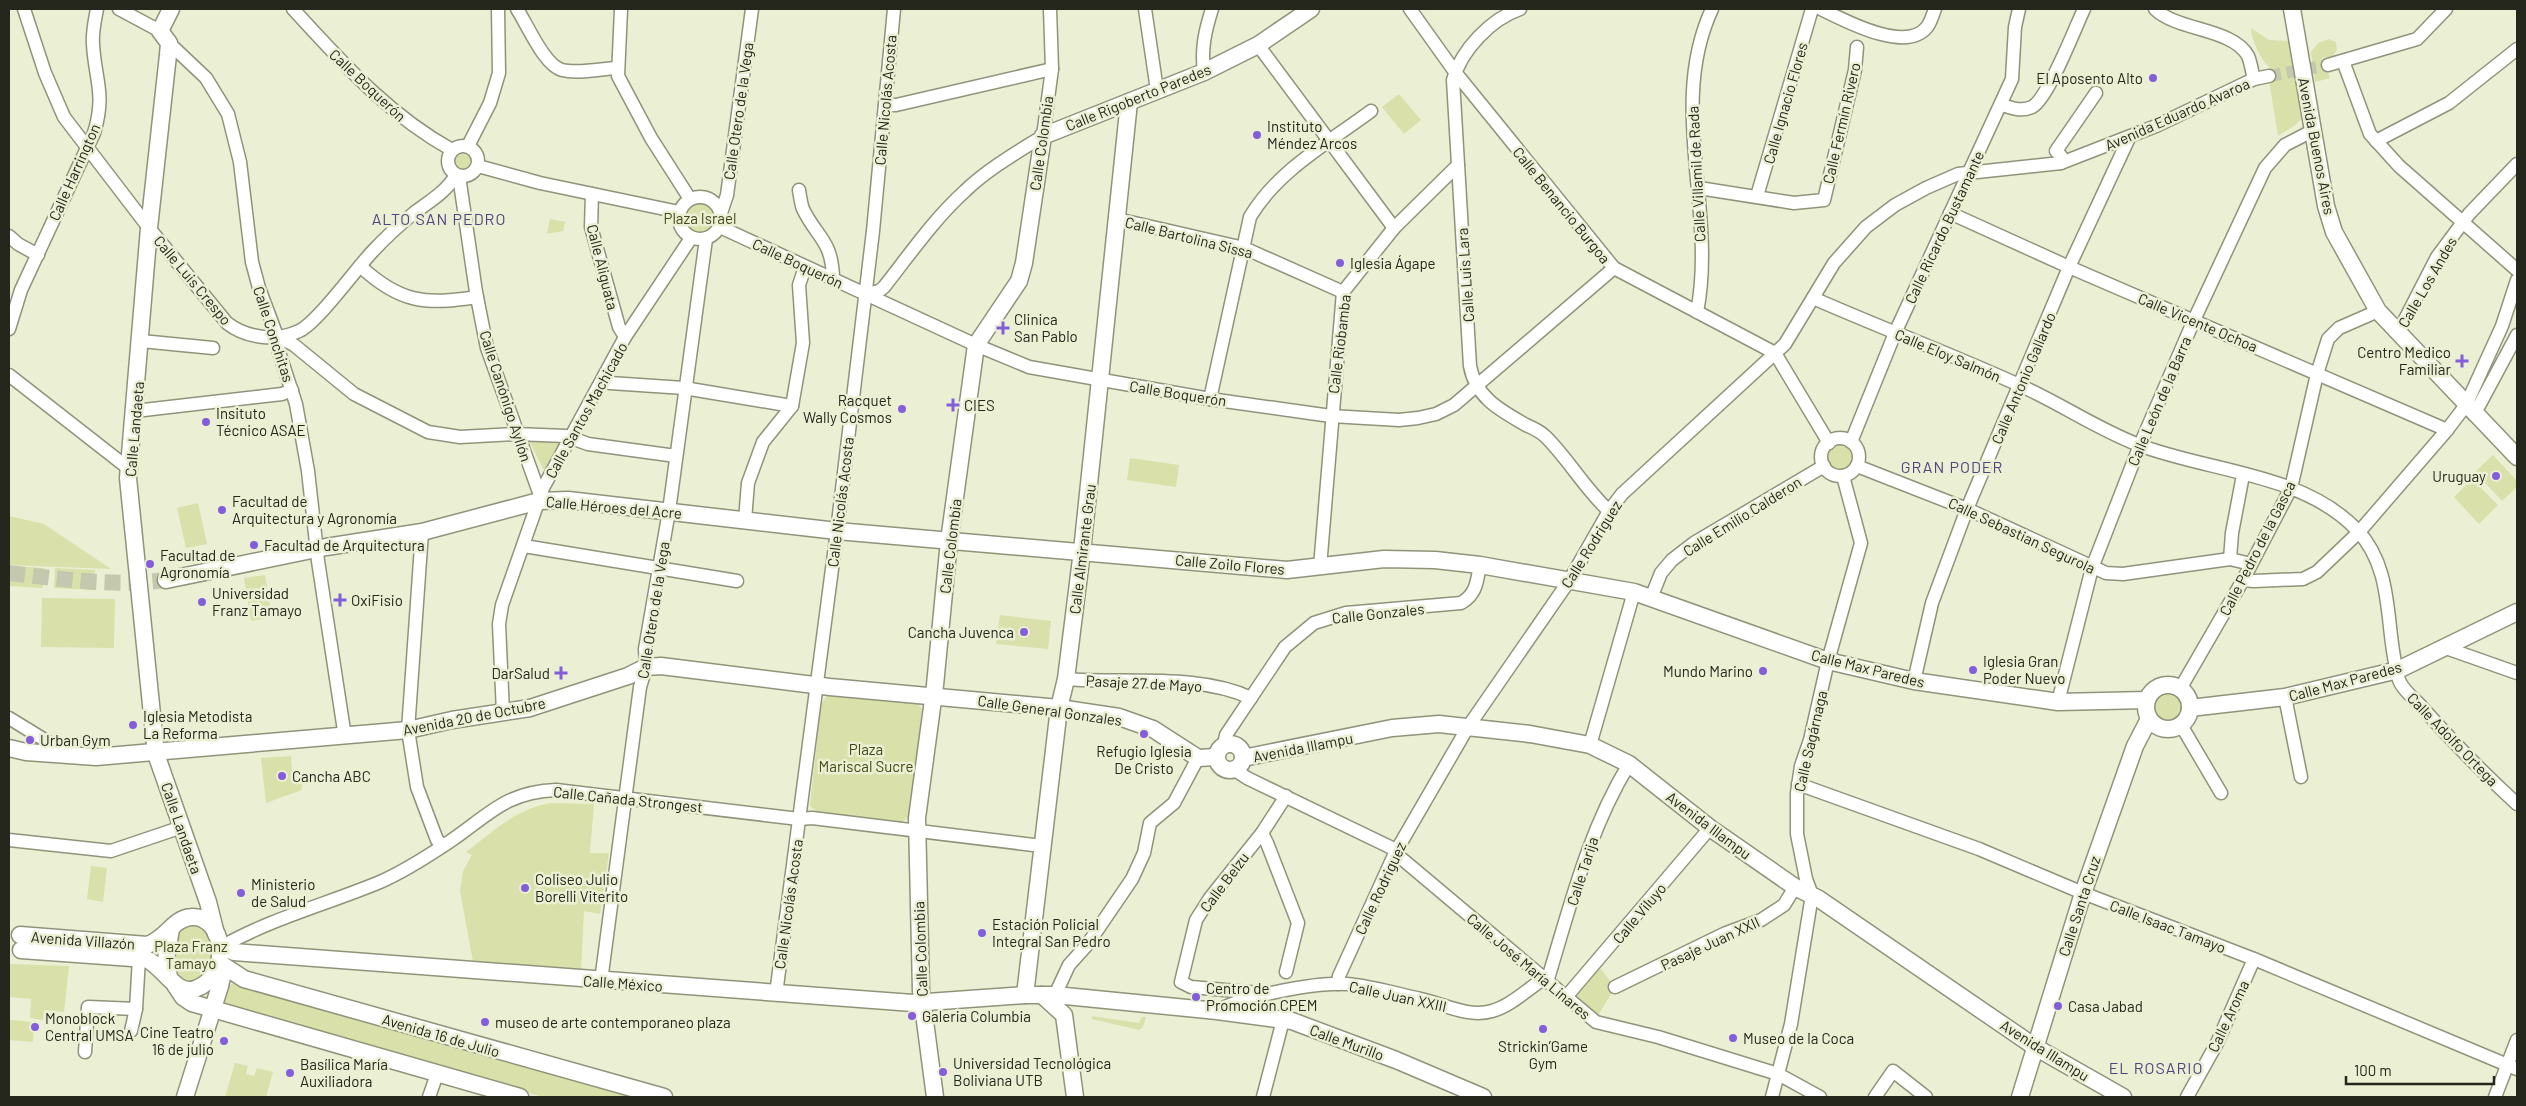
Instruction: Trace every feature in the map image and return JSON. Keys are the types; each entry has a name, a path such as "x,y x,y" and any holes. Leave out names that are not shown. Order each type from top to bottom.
{"main road":[{"name":"Calle Landaeta","path":"171,9 165,37 141,342 128,468 156,754 208,902 218,940"},
{"name":"Calle Rigoberto Paredes","path":"1043,136 1204,72 1258,45 1311,9"},
{"name":"Avenida Buenos Aires","path":"2292,9 2326,206 2334,232 2378,311 2470,410 2517,457"},
{"name":"Calle Almirante Grau","path":"1026,995 1059,708 1066,679 1082,551 1129,102"},
{"name":"Calle Colombia","path":"936,1097 923,1003 916,832 933,696 949,541 976,345 1019,281 1022,272 1043,136"},
{"name":"Calle Héroes del Acre","path":"166,580 317,549 422,532 539,498 837,531 949,541"},
{"name":"Calle Zoilo Flores","path":"949,541 1287,570 1384,559 1435,560 1480,565 1569,581"},
{"name":"Calle Max Paredes","path":"1569,581 1634,592 1828,661 1914,681 2058,702 2147,700"},
{"name":"Calle Max Paredes","path":"2190,708 2285,698 2398,670 2517,612"},
{"name":"Avenida 20 de Octubre","path":"9,748 26,752 96,757 156,754 408,730 452,720 530,708 628,676 646,667 661,666 816,685 933,696"},
{"path":"2164,685 2180,689 2190,701 2186,721 2181,725 2163,729 2155,725 2146,713 2147,700 2153,691 2164,685"},
{"name":"Calle General Gonzales","path":"933,696 1059,708 1119,717 1153,729 1198,758"},
{"name":"Calle Santa Cruz","path":"2020,1097 2083,893 2136,746 2149,719"},
{"name":"Avenida Illampu","path":"1239,764 1392,728 1439,724 1468,726 1590,745 1630,764 1710,828 1795,888 1812,895 2035,1047 2123,1097"},
{"path":"1198,758 1220,751 1238,746 1239,764 1224,770 1220,766 1220,751"},
{"path":"185,1097 211,1004 223,973 218,940 209,924 194,916 181,920 172,929 166,959 171,980 183,997 192,1003 211,1004 437,1074 520,1097"},
{"name":"Avenida Villazón","path":"171,980 153,962 139,958 21,943 147,945 160,940 172,929"},
{"name":"Calle México","path":"218,940 234,952 776,994 923,1003 1026,995"},
{"path":"171,980 185,990 196,989 213,976 221,964"},
{"name":"Avenida 16 de Julio","path":"221,964 244,979 664,1097"},
{"name":"Calle Murillo","path":"1026,995 1048,995 1217,1011 1283,1020 1342,1039 1483,1097"},
{"path":"1048,995 1064,1015 1075,1097"}],"street":[{"name":"Calle Luis Crespo","path":"24,9 52,91 64,117 149,228 227,322 238,331 253,336 277,336 302,330 373,251 412,215 445,190 458,175"},
{"name":"Calle Harrington","path":"9,328 21,290 88,146 98,119 101,100 93,44 97,9"},
{"name":"Calle Conchitas","path":"119,9 165,37 206,78 228,114 240,162 252,262 259,288 277,336 279,352 292,390 308,471 317,549 345,737"},
{"name":"Calle Boquerón","path":"293,9 348,70 396,113 427,136 452,150"},
{"path":"468,146 490,102 499,73 498,9"},
{"path":"517,9 544,55 560,69 581,71 616,68"},
{"path":"621,9 616,68 623,88 690,199"},
{"name":"Calle Otero de la Vega","path":"721,213 726,195 752,9"},
{"name":"Calle Nicolás Acosta","path":"776,994 837,531 865,294 894,9"},
{"name":"Calle Colombia","path":"1043,136 1052,69 1050,9"},
{"path":"1145,9 1157,90"},
{"path":"1204,72 1202,53 1205,30 1212,9"},
{"name":"Calle Benancio Burgoa","path":"1410,9 1455,72 1614,268 1775,353"},
{"name":"Calle Luis Lara","path":"1520,9 1503,17 1468,50 1452,80 1470,366 1476,387 1488,401 1498,409 1544,434 1567,458 1598,500 1609,510"},
{"name":"Calle Villamil de Rada","path":"1697,312 1700,291 1699,188 1692,129 1692,103 1698,52 1712,9"},
{"name":"Calle Ignacio Flores","path":"1758,196 1812,9"},
{"path":"1821,9 1858,28 1887,35 1908,36 1927,27 1935,9"},
{"name":"Calle Ricardo Bustamante","path":"1851,442 1895,333 2002,105 2012,79 2015,27 2019,9"},
{"path":"2002,105 2016,110 2024,110 2039,101 2084,9"},
{"path":"2155,9 2168,18 2239,45 2248,56 2254,79"},
{"path":"2328,65 2417,40 2446,9"},
{"path":"1258,45 1394,228"},
{"name":"Calle Fermín Rivero","path":"1758,196 1794,203 1824,200 1855,70 1856,47"},
{"path":"2376,142 2449,103 2517,49"},
{"path":"2343,61 2365,126 2376,142 2399,166 2517,270"},
{"path":"885,105 896,106 1052,69"},
{"name":"Avenida Eduardo Avaroa","path":"1968,174 2061,163 2130,138 2254,79 2269,76"},
{"path":"2061,163 2061,156 2056,151 2096,93"},
{"path":"1210,399 1250,217 1260,200 1275,183 1370,111"},
{"name":"Calle León de la Barra","path":"2058,702 2092,568 2140,445 2194,320 2265,168 2285,145 2312,131"},
{"name":"Calle Rigoberto Paredes","path":"865,294 879,291 884,287 937,219 965,190 986,173 1043,136"},
{"name":"Calle Antonio Gallardo","path":"1914,681 1932,604 1967,509 2069,267 2130,138"},
{"path":"460,146 468,146 477,154 478,166 470,175 458,175 448,165 448,157 452,150 460,146"},
{"name":"Calle Los Andes","path":"2398,334 2437,257 2462,223 2517,164"},
{"name":"Calle Riobamba","path":"1320,567 1331,416 1343,292 1394,228 1458,165"},
{"path":"478,166 592,194 679,212"},
{"name":"Calle Rodriguez","path":"1338,984 1339,976 1395,853 1468,726 1569,581 1609,510 1629,488 1785,344 1838,257 1866,226 1895,205 1943,179 1968,174"},
{"name":"Calle Canónigo Ayllón","path":"458,175 487,348 539,498"},
{"path":"1699,188 1758,196"},
{"path":"799,190 803,209 826,244 832,265 833,278"},
{"name":"Calle Aliguata","path":"592,194 591,227 619,327 625,337"},
{"path":"702,196 709,198 721,213 720,227 712,236 706,239 691,238 680,227 679,212 690,199 702,196"},
{"name":"Calle Vicente Ochoa","path":"1950,213 2069,267 2447,430"},
{"name":"Calle Bartolina Sissa","path":"1117,219 1244,248 1343,292"},
{"name":"Calle Boquerón","path":"720,227 976,345 1029,367 1210,399 1331,416 1399,420 1436,414 1454,405 1614,268"},
{"path":"9,236 18,244 38,255"},
{"name":"Calle Santos Machicado","path":"503,713 499,624 502,605 524,546 539,498 571,437 604,381 625,337 691,238"},
{"name":"Calle Otero de la Vega","path":"600,981 640,687 646,667 645,648 669,511 684,388 706,239"},
{"path":"360,266 387,288 408,298 433,302 477,297"},
{"path":"745,520 748,483 760,449 763,442 792,406 803,343 799,285 805,267"},
{"path":"2470,410 2502,326 2517,280"},
{"name":"Calle Eloy Salmón","path":"1813,298 2020,385 2082,419 2140,445 2291,488 2317,498 2339,513 2359,532 2375,558 2386,590 2398,670"},
{"name":"Calle Pedro de la Gasca","path":"2180,689 2243,580 2291,488 2317,374 2328,339 2339,328 2378,311"},
{"path":"2243,580 2254,582 2303,578 2310,576 2326,564 2359,532 2447,430 2470,410 2517,335"},
{"path":"277,336 294,345 354,394 428,432 460,437 516,434 571,437 588,444 676,456"},
{"path":"141,342 214,348"},
{"path":"1775,353 1828,443"},
{"path":"9,375 128,468"},
{"path":"604,381 684,388 792,406"},
{"path":"135,411 282,394 292,390"},
{"path":"1840,439 1851,442 1859,455 1857,466 1854,471 1843,476 1832,474 1824,466 1822,454 1828,443 1840,439"},
{"name":"Calle Emilio Calderon","path":"1651,598 1661,573 1679,554 1824,466"},
{"name":"Calle Sebastian Segurola","path":"1857,466 1967,509 2106,574 2123,574 2230,559 2251,564"},
{"path":"2230,559 2232,533 2243,475"},
{"name":"Calle Sagárnaga","path":"1772,1097 1791,1024 1812,895 1806,879 1797,834 1798,784 1828,661 1861,543 1843,476"},
{"path":"422,532 408,730 417,787 437,840 443,845"},
{"path":"524,546 737,581"},
{"name":"Calle Gonzales","path":"1220,751 1226,735 1285,647 1314,623 1346,613 1461,603 1472,595 1476,587 1480,565"},
{"path":"1590,745 1634,592"},
{"path":"2446,648 2517,673"},
{"name":"Calle Adolfo Ortega","path":"2398,670 2400,682 2441,729 2517,804"},
{"name":"Pasaje 27 de Mayo","path":"1066,679 1198,684 1237,692 1251,698"},
{"path":"2285,698 2301,777"},
{"path":"9,718 69,755"},
{"path":"2181,725 2220,793"},
{"path":"1048,995 1087,945 1132,878 1144,853 1150,823 1174,802 1198,758"},
{"path":"1239,764 1247,778 1392,848 1395,853"},
{"name":"Calle Tarija","path":"1545,980 1593,836 1617,784 1630,764"},
{"name":"Calle Isaac Tamayo","path":"1798,784 1979,849 2083,893 2254,959 2512,1067"},
{"name":"Calle Cañada Strongest","path":"218,940 254,931 382,881 443,845 503,802 528,792 556,790 1042,846"},
{"name":"Calle Belzu","path":"1263,996 1262,994 1191,987 1181,982 1196,920 1210,898 1262,833 1286,796"},
{"path":"9,840 111,851 182,827"},
{"name":"Calle Viluyo","path":"1566,997 1710,828"},
{"path":"1262,833 1268,843 1298,923 1286,972"},
{"name":"Calle José María Linares","path":"1395,853 1596,1022 1658,1037 1778,1074 1820,1097"},
{"name":"Pasaje Juan XXII","path":"1615,987 1726,934 1761,920 1784,905 1795,888"},
{"path":"131,1031 136,1009 139,958"},
{"name":"Calle Aroma","path":"2187,1097 2217,1043 2254,959"},
{"name":"Calle Juan XXIII","path":"1217,1011 1230,1004 1263,996 1338,984 1423,999 1467,1012 1491,1012 1505,1006 1545,980"},
{"path":"85,1052 88,1007 136,1009"},
{"path":"1263,1097 1283,1020"},
{"path":"2495,1097 2512,1067 2517,1040"},
{"path":"1875,1097 1893,1072 1926,1097"},
{"path":"429,1097 437,1074"}],"green space":[{"path":"2251,28 2269,40 2289,41 2305,109 2298,122 2278,136 2269,80 2274,77 2257,49"},
{"path":"2329,39 2336,42 2337,50 2333,56 2322,58 2330,78 2315,82 2311,52 2318,43"},
{"path":"1399,94 1421,120 1404,134 1382,107"},
{"path":"463,151 470,154 473,161 470,168 463,171 456,168 453,161 456,154"},
{"name":"Plaza Israel","path":"700,200 707,201 713,205 717,211 717,225 713,231 707,235 700,236 693,235 687,231 683,225 682,218 683,211 687,205 693,201"},
{"path":"550,219 565,222 563,231 547,234"},
{"path":"527,437 563,441 546,474"},
{"path":"1841,444 1850,448 1854,457 1850,466 1841,470 1832,466 1828,457 1832,448"},
{"name":"Uruguay","path":"2493,455 2517,481 2517,487 2502,501 2475,472"},
{"path":"1130,458 1179,465 1176,487 1127,480"},
{"path":"2472,479 2498,505 2479,524 2454,497"},
{"path":"198,503 207,544 186,548 177,508"},
{"path":"9,516 44,524 111,569 9,565"},
{"path":"9,566 44,568 43,588 9,586"},
{"path":"55,568 95,570 94,590 54,588"},
{"path":"265,575 272,617 251,621 244,578"},
{"path":"42,598 115,599 114,648 41,647"},
{"name":"Cancha Juvenca","path":"1000,615 1051,621 1048,649 996,644"},
{"path":"2168,691 2180,696 2185,708 2180,720 2168,725 2156,720 2151,708 2156,696"},
{"name":"Plaza Mariscal Sucre","path":"829,694 917,703 922,709 910,816 900,823 819,813 810,806 821,703"},
{"name":"Cancha ABC","path":"291,756 292,770 301,770 302,790 266,803 261,758"},
{"path":"551,803 594,804 590,853 609,853 600,914 584,911 581,971 473,962 460,891 463,871 472,855 466,852 506,822 526,810"},
{"path":"91,866 107,868 103,902 87,899"},
{"name":"Plaza Franz Tamayo","path":"188,925 202,928 209,938 211,949 208,972 191,984 177,977 171,965 178,932"},
{"path":"1596,963 1615,987 1596,1019 1571,992"},
{"path":"9,964 69,966 64,1012 44,1010 43,1020 30,1018 31,999 9,997"},
{"path":"234,983 643,1097 543,1097 226,1005 223,1001 228,986"},
{"path":"1092,1016 1139,1023 1142,1017 1146,1017 1143,1027 1139,1030 1092,1019"},
{"path":"9,1020 34,1022 33,1042 9,1040"},
{"path":"235,1063 248,1066 246,1074 254,1076 257,1068 273,1072 266,1097 225,1097"}],"tunnel":[{"path":"2269,76 2328,65"},
{"path":"9,573 68,580 127,583 166,580"}],"place":[{"name":"El Aposento Alto","path":"2153,78"},
{"name":"Instituto Méndez Arcos","path":"1257,135"},
{"name":"Iglesia Ágape","path":"1340,263"},
{"name":"Clinica San Pablo","path":"1003,328"},
{"name":"Centro Medico Familiar","path":"2462,361"},
{"name":"CIES","path":"953,405"},
{"name":"Racquet Wally Cosmos","path":"902,409"},
{"name":"Insituto Técnico ASAE","path":"206,422"},
{"name":"Uruguay","path":"2496,476"},
{"name":"Facultad de Arquitectura y Agronomía","path":"222,510"},
{"name":"Facultad de Arquitectura","path":"254,545"},
{"name":"Facultad de Agronomía","path":"150,564"},
{"name":"OxiFisio","path":"340,600"},
{"name":"Universidad Franz Tamayo","path":"202,602"},
{"name":"Cancha Juvenca","path":"1024,632"},
{"name":"Iglesia Gran Poder Nuevo","path":"1973,670"},
{"name":"Mundo Marino","path":"1763,671"},
{"name":"DarSalud","path":"561,673"},
{"name":"Iglesia Metodista La Reforma","path":"133,725"},
{"name":"Refugio Iglesia De Cristo","path":"1144,734"},
{"name":"Urban Gym","path":"30,740"},
{"name":"Cancha ABC","path":"282,776"},
{"name":"Coliseo Julio Borelli Viterito","path":"525,888"},
{"name":"Ministerio de Salud","path":"241,893"},
{"name":"Estación Policial Integral San Pedro","path":"982,933"},
{"name":"Centro de Promoción CPEM","path":"1196,997"},
{"name":"Casa Jabad","path":"2058,1006"},
{"name":"Galeria Columbia","path":"912,1016"},
{"name":"museo de arte contemporaneo plaza","path":"485,1022"},
{"name":"Monoblock Central UMSA","path":"35,1027"},
{"name":"Strickin’Game Gym","path":"1543,1029"},
{"name":"Museo de la Coca","path":"1733,1038"},
{"name":"Cine Teatro 16 de julio","path":"224,1041"},
{"name":"Universidad Tecnológica Boliviana UTB","path":"943,1072"},
{"name":"Basílica María Auxiliadora","path":"290,1073"}],"district":[{"name":"ALTO SAN PEDRO","path":"439,218"},
{"name":"GRAN PODER","path":"1952,466"},
{"name":"EL ROSARIO","path":"2156,1067"}]}
